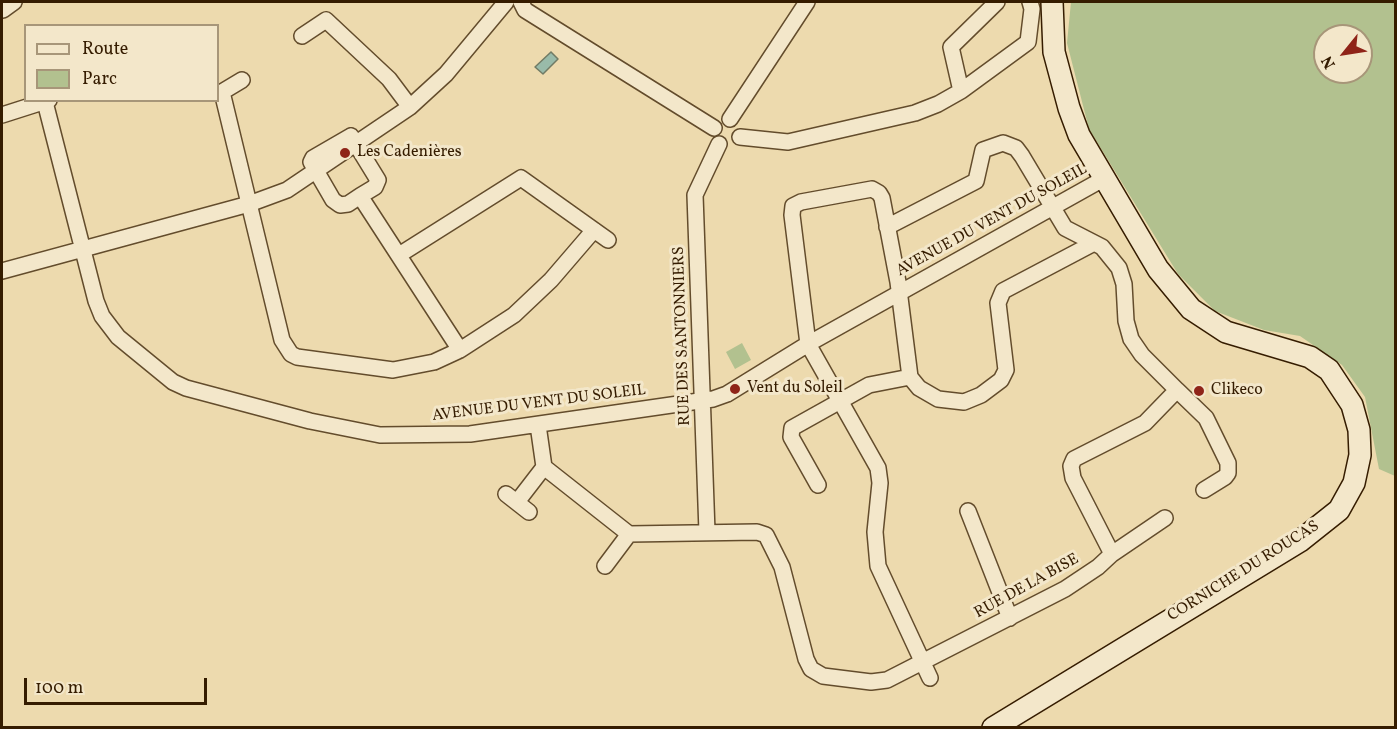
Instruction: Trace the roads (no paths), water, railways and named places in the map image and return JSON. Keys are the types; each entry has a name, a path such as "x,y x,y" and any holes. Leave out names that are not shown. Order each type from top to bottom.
{"main road":[{"name":"CORNICHE DU ROUCAS","path":"993,728 1300,541 1339,510 1354,483 1360,455 1359,430 1352,405 1329,370 1310,357 1226,332 1191,309 1158,269 1079,135 1054,52 1052,2"}],"street":[{"path":"358,144 410,107 446,74 506,2"},
{"path":"521,2 525,10 714,128"},
{"path":"730,119 807,2"},
{"path":"961,91 951,47 997,2"},
{"path":"740,137 788,142 915,113 961,91 1028,42 1032,9 1030,2"},
{"path":"302,36 326,20 388,79 410,107"},
{"path":"242,80 220,91 282,340 291,354 340,365 393,370 423,366 460,350 514,315 551,280 594,230"},
{"path":"2,115 44,102"},
{"name":"AVENUE DU VENT DU SOLEIL","path":"47,102 96,301 110,328 136,352 173,381 186,388 310,421 380,435 470,434 703,400 727,394 808,344 1105,178"},
{"path":"730,119 740,128 740,137 732,145 719,144 714,137 714,128 722,120 730,119"},
{"path":"351,136 358,144 378,180 375,187 348,204 340,205 333,200 311,162 321,153 351,136"},
{"path":"887,227 976,181 983,150 1003,143 1016,148 1051,207 1069,232 1102,247 1123,276 1127,329 1135,346 1206,418 1228,463 1228,473 1204,490"},
{"name":"RUE DES SANTONNIERS","path":"707,532 695,195 719,144"},
{"path":"2,271 249,204 276,195 316,172"},
{"path":"399,255 521,178 608,240"},
{"path":"930,678 878,566 876,517 880,475 841,400 808,344 792,215 793,206 801,202 872,189 882,198 900,293 910,377 927,395 952,402 972,400 1001,380 1006,370 998,303 1003,291 1094,243"},
{"path":"360,196 460,350"},
{"path":"818,485 791,437 791,430 869,385 910,377"},
{"path":"1112,554 1071,474 1074,459 1145,423 1177,390"},
{"path":"538,425 544,467 628,534 707,532"},
{"path":"518,503 544,467"},
{"path":"968,511 1010,618"},
{"name":"RUE DE LA BISE","path":"707,532 757,532 766,535 782,567 806,659 816,674 879,682 923,663 1065,589 1165,518"},
{"path":"605,566 628,534"}],"place":[{"name":"Les Cadenières","path":"345,153"},
{"name":"Vent du Soleil","path":"735,389"},
{"name":"Clikeco","path":"1199,391"}]}
